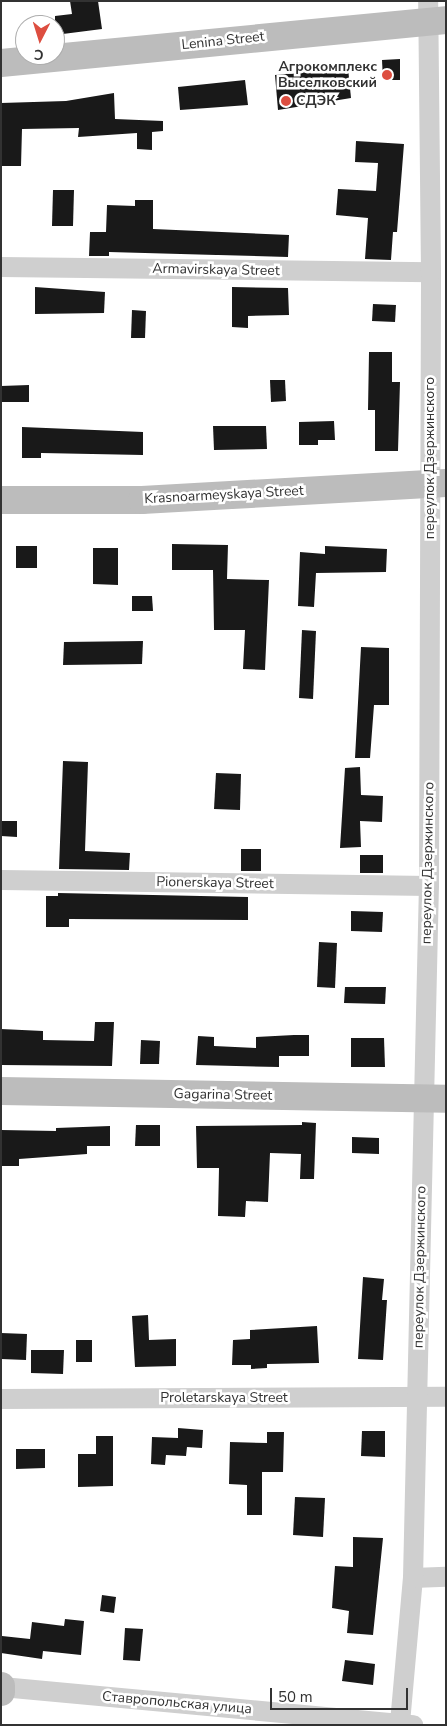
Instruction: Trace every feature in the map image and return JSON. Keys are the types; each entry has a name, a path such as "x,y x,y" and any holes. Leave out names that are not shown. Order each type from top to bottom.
{"street":[{"name":"Lenina Street","path":"1,63 434,14"},
{"name":"переулок Дзержинского","path":"406,1724 413,1578 416,1397 435,1098 429,886 437,483 431,272 434,14"},
{"name":"Armavirskaya Street","path":"1,267 431,272"},
{"name":"Krasnoarmeyskaya Street","path":"1,500 142,500 437,483"},
{"name":"Pionerskaya Street","path":"1,880 429,886"},
{"name":"Gagarina Street","path":"1,1091 435,1098"},
{"name":"Proletarskaya Street","path":"1,1399 446,1397"},
{"path":"413,1578 446,1577"},
{"name":"Ставропольская улица","path":"2,1688 406,1724"}],"building":[{"path":"70,1 98,1 102,29 65,34 64,15 72,14"},
{"path":"400,59 400,80 383,80 382,60"},
{"path":"348,68 351,98 278,110 275,75"},
{"path":"245,80 248,105 180,110 178,87"},
{"path":"114,93 115,119 163,121 163,131 152,132 152,150 137,149 137,133 78,137 79,128 22,129 21,166 1,166 1,103 66,101"},
{"path":"356,141 404,144 397,232 393,232 391,260 365,259 368,218 336,215 338,189 376,191 378,163 355,162"},
{"path":"53,190 74,190 73,226 52,226"},
{"path":"135,200 153,200 153,229 289,235 288,257 109,252 109,256 89,256 90,232 106,232 107,205 135,206"},
{"path":"35,287 105,292 104,313 35,314"},
{"path":"232,287 288,288 289,315 248,316 248,328 232,327"},
{"path":"373,304 396,305 395,322 372,321"},
{"path":"132,310 146,311 145,338 131,338"},
{"path":"369,352 392,352 392,382 400,382 398,451 375,451 375,410 368,410"},
{"path":"270,380 285,380 286,401 271,402"},
{"path":"29,385 29,402 1,402 1,386"},
{"path":"334,421 335,440 318,440 318,445 299,445 299,422"},
{"path":"213,426 266,426 267,449 214,450"},
{"path":"22,427 143,432 143,455 41,453 41,458 22,458"},
{"path":"172,544 228,545 227,579 269,580 265,670 243,669 245,630 214,630 213,570 172,570"},
{"path":"16,546 37,546 37,568 16,568"},
{"path":"325,546 387,549 386,572 316,573 314,607 298,606 300,552 325,554"},
{"path":"93,548 118,548 118,585 93,584"},
{"path":"132,596 152,596 153,611 132,611"},
{"path":"302,630 316,631 313,699 299,698"},
{"path":"143,641 142,664 63,665 64,642"},
{"path":"361,647 389,648 389,705 374,705 370,758 355,758"},
{"path":"63,761 88,762 85,851 130,853 129,870 59,869"},
{"path":"360,767 361,795 383,796 382,822 360,821 361,847 340,848 345,768"},
{"path":"216,773 241,774 240,810 214,809"},
{"path":"1,821 17,821 17,837 1,836"},
{"path":"241,849 261,849 261,871 241,871"},
{"path":"360,855 383,855 383,873 360,873"},
{"path":"58,893 248,897 248,920 69,919 69,927 46,927 46,896 58,896"},
{"path":"351,911 383,912 382,932 351,931"},
{"path":"319,942 337,943 335,988 317,987"},
{"path":"345,987 386,987 385,1004 344,1003"},
{"path":"95,1022 114,1022 112,1066 1,1065 1,1029 43,1031 43,1040 94,1041"},
{"path":"309,1035 309,1056 279,1056 279,1067 196,1065 198,1036 214,1037 214,1046 256,1048 256,1037"},
{"path":"351,1038 384,1038 385,1067 351,1067"},
{"path":"141,1040 160,1041 159,1064 140,1064"},
{"path":"302,1122 316,1123 314,1179 300,1179 301,1154 270,1153 268,1202 246,1201 245,1217 218,1216 219,1168 197,1168 196,1126 302,1125"},
{"path":"136,1125 160,1125 160,1146 135,1146"},
{"path":"110,1126 110,1146 87,1146 87,1154 19,1159 19,1166 1,1166 1,1130 56,1131 56,1128"},
{"path":"352,1137 379,1138 379,1154 352,1153"},
{"path":"363,1277 384,1279 382,1300 387,1300 383,1360 358,1359"},
{"path":"148,1315 149,1340 176,1339 176,1366 135,1367 132,1316"},
{"path":"317,1326 319,1363 267,1364 267,1368 251,1369 251,1365 232,1365 233,1340 250,1339 250,1330"},
{"path":"1,1333 27,1334 26,1360 1,1359"},
{"path":"76,1340 92,1340 92,1362 76,1362"},
{"path":"31,1350 64,1350 63,1374 31,1373"},
{"path":"178,1428 203,1430 202,1448 187,1447 186,1456 166,1455 165,1465 151,1464 152,1437 178,1438"},
{"path":"362,1431 385,1431 385,1457 361,1456"},
{"path":"267,1432 284,1432 283,1472 262,1472 262,1515 247,1515 247,1485 229,1484 230,1442 267,1443"},
{"path":"96,1436 113,1436 113,1486 78,1487 78,1454 96,1454"},
{"path":"16,1449 45,1449 45,1468 16,1469"},
{"path":"295,1497 325,1498 323,1537 293,1535"},
{"path":"353,1537 383,1538 373,1635 347,1633 349,1611 332,1608 335,1566 353,1567"},
{"path":"102,1595 116,1597 114,1613 100,1611"},
{"path":"65,1619 84,1621 81,1655 43,1651 42,1659 1,1653 2,1636 30,1639 32,1622 64,1626"},
{"path":"125,1628 143,1629 140,1661 123,1660"},
{"path":"345,1660 375,1664 373,1685 342,1681"}],"place":[{"name":"Агрокомплекс Выселковский","path":"387,75"},
{"name":"СДЭК","path":"286,101"}]}
